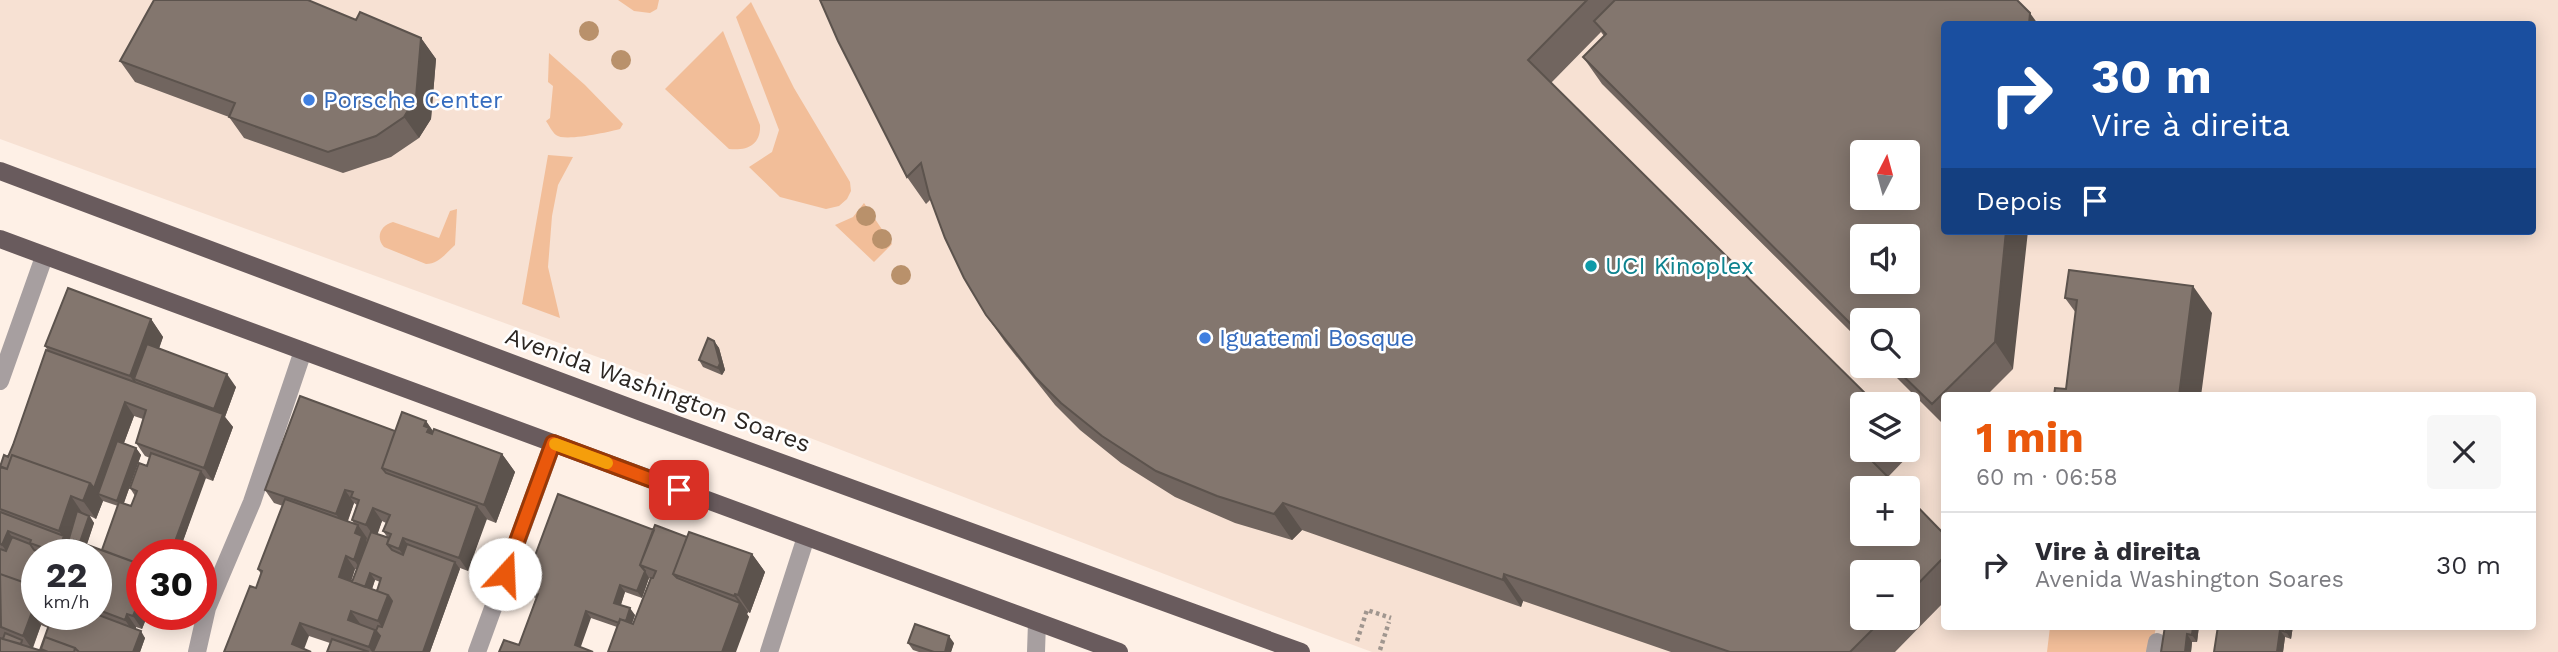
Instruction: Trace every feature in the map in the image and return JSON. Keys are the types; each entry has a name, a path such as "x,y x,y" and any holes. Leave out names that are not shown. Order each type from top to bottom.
{"main road":[{"name":"Avenida Washington Soares","path":"0,171 626,406 1301,652"},
{"path":"0,239 1119,652"}],"street":[{"path":"0,381 44,257"},
{"path":"197,652 207,608 252,502 303,351"},
{"path":"477,652 553,443"},
{"path":"769,652 806,537"},
{"path":"1036,652 1037,622"}],"path":[{"path":"1357,641 1367,610 1390,620 1380,650"}],"shaded area":[{"name":"Iguatemi Bosque","path":"0,0 2558,0 2558,652 1372,652 625,367 0,139"},
{"path":"618,0 659,0 657,9 650,13 634,11"},
{"path":"751,2 794,88 850,182 851,191 839,206 826,209 780,197 749,167 772,152 779,130 736,17"},
{"path":"723,31 760,125 755,142 742,149 729,149 665,89"},
{"path":"549,53 623,124 620,129 577,137 561,137 555,134 546,121 550,118 553,86 548,82"},
{"path":"548,155 573,157 558,185 552,216 548,267 560,318 522,304"},
{"path":"864,203 892,244 874,262 835,225 853,217"},
{"path":"457,209 455,245 435,262 426,264 384,247 381,243 381,232 393,222 439,238 450,211"},
{"path":"2050,630 2155,630 2151,652 2047,652"}],"building":[{"name":"Porsche Center","path":"154,0 308,0 356,20 360,12 421,38 416,97 404,117 376,136 328,152 229,117 235,103 120,61"},
{"path":"820,0 1587,0 1528,60 1864,392 1850,392 1850,462 1873,462 1887,476 1850,476 1850,546 1920,546 1920,509 1941,531 1941,560 1920,582 1920,560 1850,560 1850,630 1872,630 1850,652 1730,652 1504,574 1503,580 1283,503 1274,514 1217,496 1156,471 1102,436 1061,403 1036,378 986,315 964,278 945,238 929,195 921,163 907,177"},
{"path":"1615,0 2017,0 2030,13 2029,21 1941,21 1941,235 2006,235 1995,342 1944,392 1941,392 1932,404 1905,378 1920,378 1920,308 1850,308 1850,323 1583,57 1606,34 1594,21"},
{"path":"2069,270 2193,286 2180,392 2054,392 2055,388 2066,389 2077,300 2065,298"},
{"path":"68,288 151,319 130,376 45,346"},
{"path":"708,338 714,341 720,363 718,368 699,360"},
{"path":"147,344 227,374 214,409 134,379"},
{"path":"46,350 223,414 204,468 136,443 146,410 125,402 94,488 90,483 12,455 7,469 0,467 4,455 8,457 13,445"},
{"path":"300,396 395,431 382,468 386,473 477,506 459,558 403,538 399,549 387,544 391,534 383,531 390,515 373,508 366,525 352,520 359,500 351,497 353,492 345,490 336,514 265,490"},
{"path":"402,412 426,421 424,426 429,428 427,432 432,434 434,429 502,454 484,505 382,468"},
{"path":"117,441 136,448 117,501 98,494"},
{"path":"151,453 201,471 176,539 126,539 126,559 112,554 112,539 106,539 119,502 131,506 137,491 130,488 139,463 147,466"},
{"path":"12,455 90,483 83,501 71,496 59,531 0,509 0,466 7,469"},
{"path":"558,494 654,530 640,565 645,571 637,591 620,585 614,603 630,608 626,621 620,619 619,623 586,611 575,645 593,652 499,652 504,640 519,645 538,594 523,588"},
{"path":"285,499 358,525 355,533 362,536 354,560 346,556 339,577 388,595 378,621 351,611 348,620 375,630 369,647 300,623 292,644 311,652 224,652 250,586 256,588 262,571 258,569"},
{"path":"77,511 89,516 81,539 69,539"},
{"path":"0,512 64,536 63,539 28,539 8,531 2,545"},
{"path":"655,525 687,537 673,574 677,578 740,603 722,652 608,652 620,619 633,624 656,571 640,565"},
{"path":"371,532 389,538 387,544 392,550 403,555 407,544 455,562 423,652 373,652 380,636 376,631 378,626 382,627 392,601 388,595 377,591 381,578 370,573 365,587 352,582"},
{"path":"689,532 752,554 738,595 734,596 673,574"},
{"path":"12,537 21,540 21,581 0,574 0,549 6,551"},
{"path":"112,554 126,559 125,620 112,615"},
{"path":"0,574 21,581 21,630 25,630 23,636 1,627"},
{"path":"112,620 126,625 126,630 141,631 133,652 79,652 45,637 42,651 40,650 47,630 112,630"},
{"path":"915,624 949,636 945,652 934,652 908,643"},
{"path":"2164,630 2193,630 2192,635 2187,634 2185,652 2161,652"},
{"path":"2217,630 2280,630 2277,652 2214,652"},
{"path":"5,633 22,640 21,644 3,639"},
{"path":"45,637 75,648 74,652 48,652 41,649"},
{"path":"0,638 45,652 0,652"},
{"path":"332,639 369,652 327,652"}],"slow traffic":[{"path":"555,444 607,463"}],"place":[{"name":"Porsche Center","path":"309,100"},
{"name":"UCI Kinoplex","path":"1591,266"},
{"name":"Iguatemi Bosque","path":"1205,338"}],"route":[{"path":"505,574 553,443 679,490"}]}
